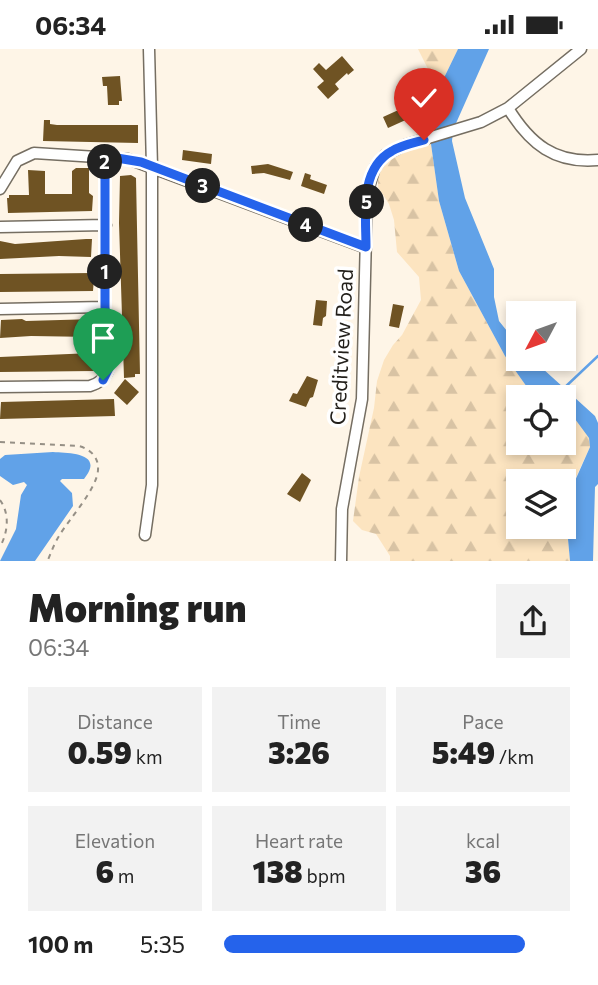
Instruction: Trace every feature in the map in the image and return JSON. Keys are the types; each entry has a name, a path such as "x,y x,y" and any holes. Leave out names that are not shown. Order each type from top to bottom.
{"street":[{"path":"145,535 152,485 152,167 149,49"},
{"name":"Creditview Road","path":"341,561 342,509 362,399 367,194 375,167 378,161 394,149 464,128 508,108 581,49"},
{"path":"508,108 522,130 550,152 572,160 598,160"},
{"path":"0,189 12,169 25,155 34,153 128,159 366,247"},
{"path":"0,387 90,386 103,380 109,368 105,307 105,156"},
{"path":"0,227 106,225"},
{"path":"0,309 105,307"}],"path":[{"path":"0,442 79,446 86,448 96,458 96,479 58,537 47,561"},
{"path":"0,500 7,515 0,547"}],"green space":[{"path":"418,49 458,49 441,84 428,69"},
{"path":"431,144 439,201 459,271 506,357 506,371 516,371 526,385 506,385 506,455 576,455 576,420 589,437 590,447 576,477 576,469 506,469 506,539 568,539 570,561 390,561 390,556 376,534 362,530 353,521 377,381 384,360 402,335 421,300 419,277 397,252 394,220 389,204 378,187 378,171 399,145"}],"water":[{"path":"458,49 489,49 453,130 452,141 465,198 494,269 494,297 499,321 506,330 506,357 459,271 439,201 431,144 435,102"},
{"path":"516,371 545,371 561,385 526,385"},
{"path":"576,399 595,416 598,423 598,484 595,487 593,561 570,561 568,539 576,539 576,478 590,447 589,438 576,420"},
{"path":"53,452 83,456 90,464 84,479 60,481 72,493 73,506 35,561 0,561 16,529 21,495 27,485 24,482 13,485 0,476 0,459 5,455"}],"building":[{"path":"342,56 354,70 335,84 339,89 328,99 317,87 324,81 313,69 319,63 326,70"},
{"path":"120,76 122,101 119,101 119,105 108,105 107,86 103,86 102,77"},
{"path":"405,107 410,118 388,128 383,117"},
{"path":"44,120 50,120 50,124 57,125 138,125 138,143 43,141"},
{"path":"183,150 212,154 211,164 182,160"},
{"path":"268,164 293,172 290,180 264,173 252,174 251,166"},
{"path":"76,168 89,168 92,211 8,213 9,195 29,195 28,170 45,171 45,194 72,194 72,171"},
{"path":"305,173 311,175 310,179 327,185 324,194 301,186"},
{"path":"131,175 136,178 140,374 124,378 120,176"},
{"path":"92,239 91,257 0,259 0,241 15,244"},
{"path":"92,273 93,291 0,292 0,274"},
{"path":"316,300 327,301 322,326 313,325"},
{"path":"393,304 404,306 399,328 389,326"},
{"path":"95,319 96,333 93,333 93,337 0,338 1,320"},
{"path":"92,353 95,358 94,371 0,372 0,357"},
{"path":"307,376 318,380 313,397 306,407 289,401 293,393 297,394"},
{"path":"125,379 139,392 127,405 114,393"},
{"path":"114,399 115,416 0,419 1,402"},
{"path":"302,473 311,480 300,502 287,494"}],"waterway":[{"path":"567,385 598,356"}],"route":[{"path":"103,380 109,368 105,307 105,156 141,162 366,247 368,184 378,161 394,149 424,140"}]}
